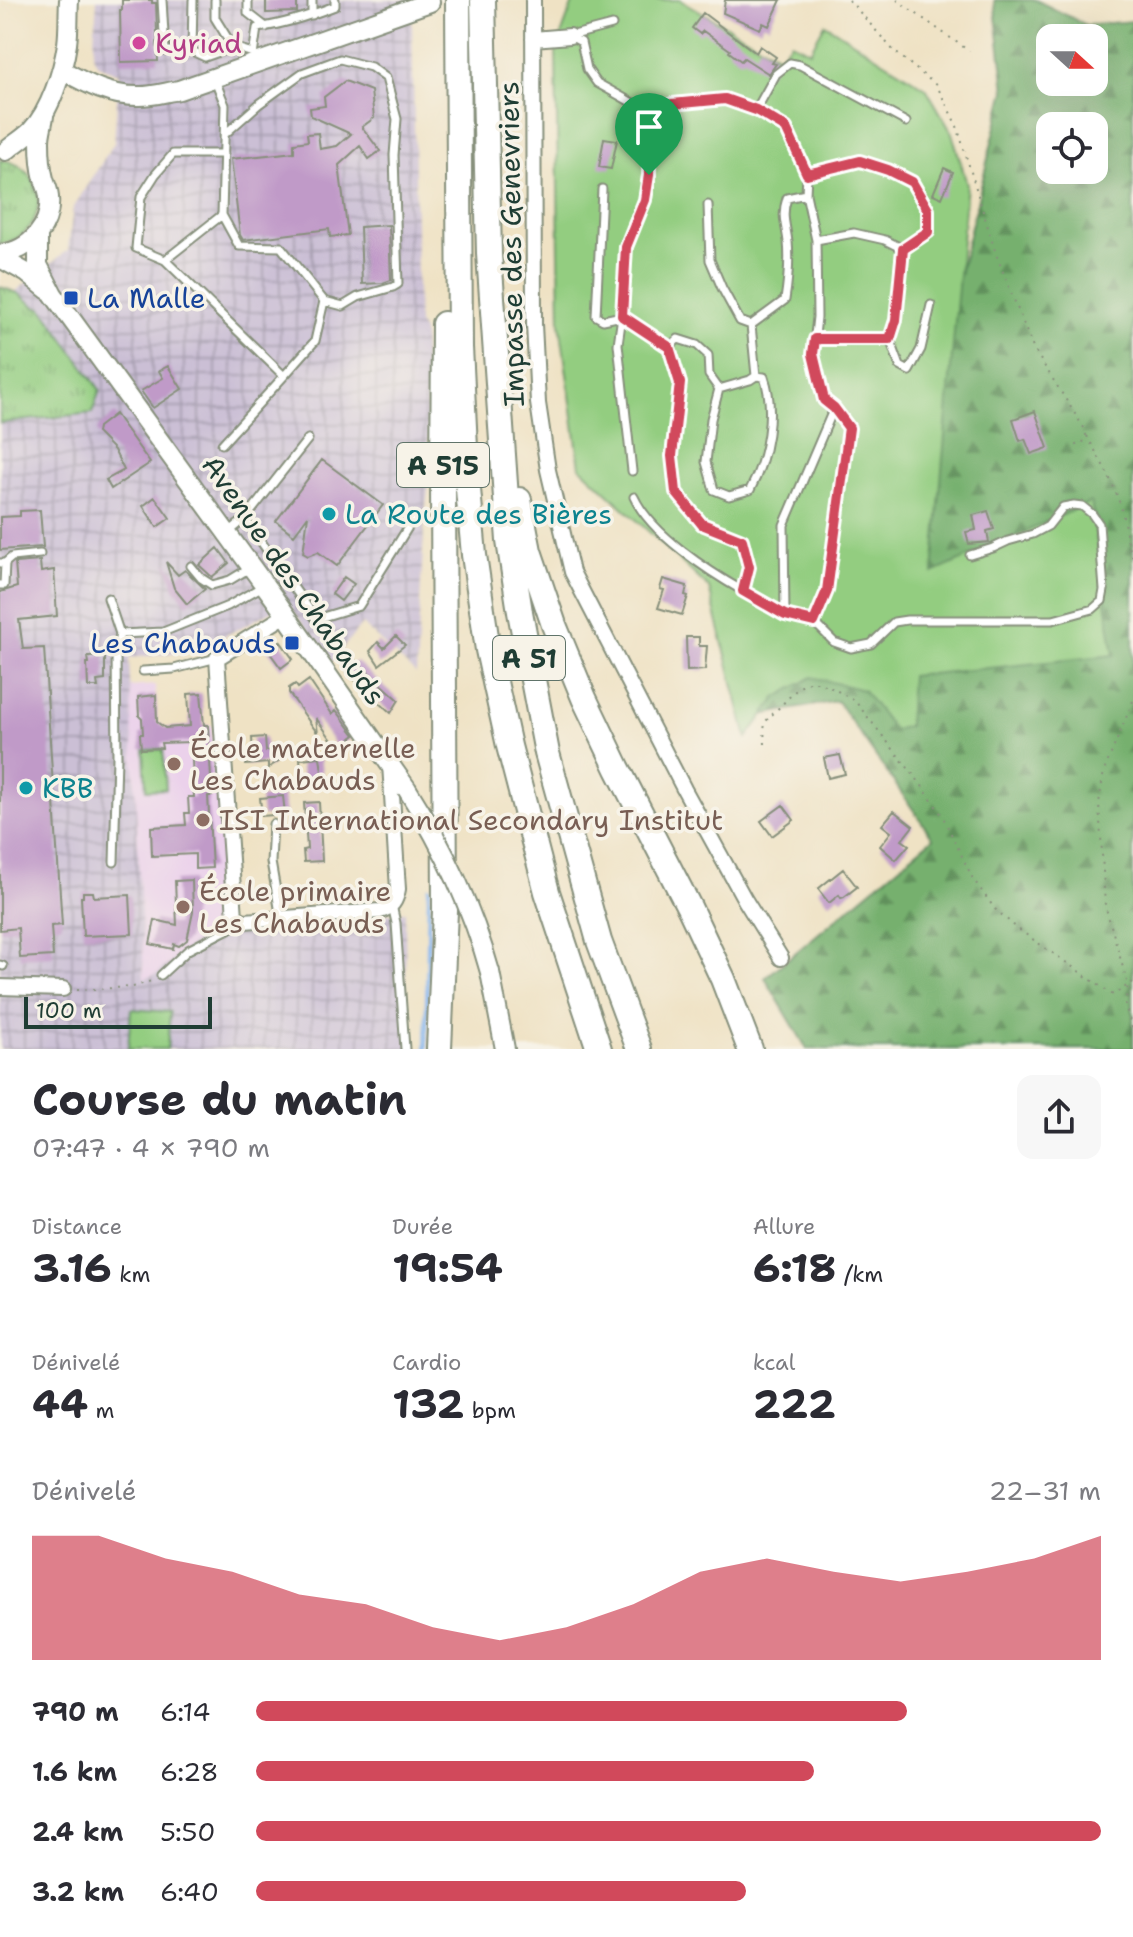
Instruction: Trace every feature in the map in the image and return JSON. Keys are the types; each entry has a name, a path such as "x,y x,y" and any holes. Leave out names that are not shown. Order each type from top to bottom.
{"highway":[{"name":"A 51","path":"483,6 489,254 509,541 547,753 599,941 639,1049"},
{"name":"A 51","path":"458,10 460,347 474,555 488,650 509,746 547,892 599,1049"},
{"name":"A 515","path":"439,1049 445,911 444,279 458,10"},
{"name":"A 515","path":"489,254 517,491 529,551 584,698 690,909 723,979 750,1049"},
{"path":"445,911 452,1049"}],"main road":[{"path":"3,150 31,131 47,106 62,70 69,0"},
{"path":"62,70 94,88 116,94 141,97 179,90 214,78 252,59 430,2"},
{"path":"0,256 26,246 38,235 45,222 49,207 40,141 47,106 74,91 94,88"},
{"path":"3,150 21,156 34,165 43,178"},
{"name":"Avenue des Chabauds","path":"38,235 38,265 53,294 265,585 390,764 431,829 450,865 490,972 505,1049"},
{"name":"Avenue des Chabauds","path":"0,256 53,294"}],"street":[{"name":"Impasse des Genevriers","path":"533,0 534,324 538,403 548,470 572,572 697,812 781,958"},
{"path":"533,39 570,36"},
{"path":"286,615 217,658 235,917 244,921 281,919 380,911 392,905 398,889 390,764"},
{"path":"0,987 63,989"}],"lane":[{"path":"162,0 165,51 192,51 205,57 233,47"},
{"path":"192,51 193,0"},
{"path":"215,0 215,18 233,47 252,59 257,28 312,15 335,6 335,0"},
{"path":"248,0 248,13 266,27"},
{"path":"312,0 312,15"},
{"path":"570,36 612,25"},
{"path":"570,36 581,42 587,69 597,83 649,112 672,104 725,99 756,110 786,128 807,174 806,194 816,240 817,317 813,354 824,400 849,428 827,591 814,622"},
{"path":"214,78 225,105 222,215 239,246 281,247 324,301 343,306 358,297 398,284 394,155 397,119 386,78 371,67 340,59 302,73 259,104 225,134"},
{"path":"756,110 776,74 790,63 800,65 906,122"},
{"path":"632,471 618,344 626,247 645,200 649,175 649,112"},
{"path":"224,154 173,154 141,197 136,248 165,260 284,376"},
{"path":"807,174 860,161 912,182 928,210 928,232 903,249"},
{"path":"602,189 596,316 603,320 622,316 669,347 680,383 672,456 676,492 702,524 742,540 749,567 743,591"},
{"path":"751,325 785,300 788,243 783,210 787,198 806,194"},
{"path":"708,205 710,260 740,321 751,325"},
{"path":"165,260 222,215"},
{"path":"816,240 854,233 885,240 903,249"},
{"path":"903,249 896,320 890,339 900,366 909,371 921,349 931,305"},
{"path":"222,444 315,341 324,301"},
{"path":"751,325 756,376"},
{"path":"669,347 678,339 697,345 708,355 709,375 719,389"},
{"path":"815,339 890,339"},
{"path":"756,376 764,377 768,390 769,429 759,472 750,490 729,496 714,490 706,462 711,419 719,389 756,376"},
{"path":"785,615 784,525 834,408"},
{"path":"228,533 245,519 308,439"},
{"path":"634,497 639,508 659,531 716,575 785,615 814,622 834,642 851,648 871,644 894,622 1053,620 1093,609 1102,601 1104,590 1099,524 1082,506 1063,507 1048,526 1033,534 970,555"},
{"path":"245,519 316,619 359,606 415,516"},
{"path":"0,585 4,585 3,563 12,557 40,554"},
{"path":"191,566 212,585 230,580 252,567"},
{"path":"120,634 163,632 228,606 265,585"},
{"path":"108,598 120,634 116,652 114,862"},
{"path":"143,671 174,669 217,658"},
{"path":"273,824 271,862 281,919"},
{"path":"392,905 405,1049"},
{"path":"161,975 188,950 244,921"}],"path":[{"path":"849,0 894,51 937,86 957,126 996,254 1033,348 1084,428 1105,468 1119,500 1126,540 1133,559"},
{"path":"897,0 969,51"},
{"path":"1074,446 1085,441 1086,435"},
{"path":"765,744 766,721 798,688 809,682 832,688 855,701 942,815 973,879 995,909 1018,929 1113,995 1133,982"},
{"path":"1133,701 1104,771 1099,803 1105,905 1128,985 1125,1005 1133,1032"},
{"path":"63,989 133,987 151,982 161,975"}],"shaded area":[{"name":"Les Chabauds","path":"97,0 423,0 412,21 418,323 423,332 430,474 416,674 362,624 332,662 287,603 196,651 129,658 144,979 158,973 191,945 221,929 405,912 406,993 412,1049 0,1049 0,286 16,291 68,250 73,208 114,143 119,73 98,65 93,55"},
{"path":"155,685 155,719 169,731 169,728 212,725 220,833 224,835 226,915 221,929 191,945 158,973 144,979 130,687"}],"green space":[{"path":"574,0 680,0 779,56 791,42 810,51 825,24 926,88 952,133 967,184 933,573 1091,502 1114,655 911,676 908,726 894,730 863,690 812,677 776,698 747,738 709,588 580,467 560,324 556,49"},
{"path":"994,0 1036,0 1084,24 1036,24 1036,96 1108,96 1108,24 1098,24 1133,21 1133,1049 807,1049 765,978 933,838 837,701 745,718 721,638 854,609 939,355 1005,90"},
{"path":"0,160 17,165 29,174 36,187 38,201 36,215 29,228 17,238 0,244"},
{"path":"0,287 18,293 42,308 100,390 92,413 0,423"},
{"path":"163,749 166,789 146,790 144,750"},
{"path":"131,1009 170,1012 167,1049 128,1049"}],"building":[{"name":"Kyriad","path":"122,0 152,0 156,3 158,61 121,62"},
{"path":"266,0 297,0 297,12 266,13"},
{"path":"725,0 781,0 769,26 763,23 760,29 723,13"},
{"path":"703,13 756,53 760,46 776,57 772,63 776,64 769,74 744,58 741,61 703,31 700,34 692,28"},
{"path":"345,81 371,91 374,118 362,127 380,151 369,159 360,146 339,165 348,235 330,237 329,229 243,240 231,159 294,152 294,143 308,141 307,134 318,133 320,149 337,146 351,134 311,116 310,108 325,106 324,97"},
{"path":"604,138 617,140 611,169 599,167"},
{"path":"944,168 953,172 942,198 933,194"},
{"path":"389,225 391,280 362,284 360,227"},
{"path":"168,366 182,389 153,408 141,391 163,378 159,371"},
{"path":"1035,411 1048,448 1031,454 1025,439 1020,441 1013,419"},
{"path":"115,414 150,463 111,489 106,480 124,470 114,450 97,433 98,427"},
{"name":"La Route des Bières","path":"322,460 383,505 337,566 318,552 308,556 303,553 308,516 294,535 276,521"},
{"path":"155,497 170,518 157,527 143,506"},
{"path":"40,510 43,547 0,550 0,517 20,516 20,511"},
{"path":"988,511 994,529 987,531 989,542 969,544 966,532 976,530 973,515"},
{"path":"218,548 229,563 212,577 199,565"},
{"name":"KBB","path":"40,561 41,572 54,570 57,616 19,620 23,649 44,648 62,925 51,926 53,956 20,958 18,928 0,930 0,592 17,587 15,563"},
{"path":"166,562 178,575 185,570 205,589 187,604 174,588"},
{"path":"344,577 354,584 341,601 332,594"},
{"path":"663,579 687,586 685,595 688,596 682,615 658,608 664,590 660,589"},
{"path":"271,636 276,644 280,641 293,659 281,668 262,642"},
{"path":"396,636 405,645 379,665 370,651 378,642 384,648"},
{"path":"686,637 699,637 699,646 707,646 705,670 687,671"},
{"path":"105,656 105,680 97,681 98,687 88,687 88,657"},
{"path":"356,661 399,700 391,713 346,672"},
{"path":"309,680 332,714 336,710 355,735 342,745 337,747 316,718 318,734 289,693 289,688 295,684 298,688"},
{"path":"201,693 204,725 208,725 212,868 195,869 195,854 152,856 151,827 186,825 188,797 194,797 191,742 161,743 162,748 141,749 140,734 143,734 138,697 156,695 157,722 165,728 190,726 188,694"},
{"path":"265,737 266,751 296,749 268,768 268,763 246,765 245,752 253,752 252,738"},
{"path":"840,755 845,774 828,778 824,758"},
{"path":"320,757 323,779 302,778 300,759"},
{"path":"283,796 285,814 262,816 260,798"},
{"path":"319,802 322,861 304,862 303,850 307,849 304,803"},
{"path":"783,805 794,820 772,836 761,821"},
{"path":"894,811 913,826 902,840 909,845 896,860 880,846 891,832 882,825"},
{"path":"843,869 857,887 829,903 818,889"},
{"path":"192,880 193,912 187,940 179,946 174,944 173,949 150,944 155,920 177,925 175,881"},
{"path":"83,892 93,892 94,897 130,895 132,934 83,936"}],"waterway":[{"path":"426,1049 429,888"}],"place":[{"name":"Kyriad","path":"139,43"},
{"name":"La Malle","path":"71,298"},
{"name":"La Route des Bières","path":"329,514"},
{"name":"Les Chabauds","path":"292,643"},
{"name":"École maternelle Les Chabauds","path":"174,764"},
{"name":"KBB","path":"26,788"},
{"name":"ISI International Secondary Institut","path":"203,820"},
{"name":"École primaire Les Chabauds","path":"183,907"}],"route":[{"path":"725,99 756,110 786,128 807,174 860,161 912,182 928,210 928,232 903,249 896,320 890,339 815,339 813,354 824,400 849,428 827,591 814,622 785,615 743,591 749,567 742,540 702,524 676,492 672,456 680,383 669,347 622,316 626,247 645,200 649,175 649,112 672,104 725,99"}]}
